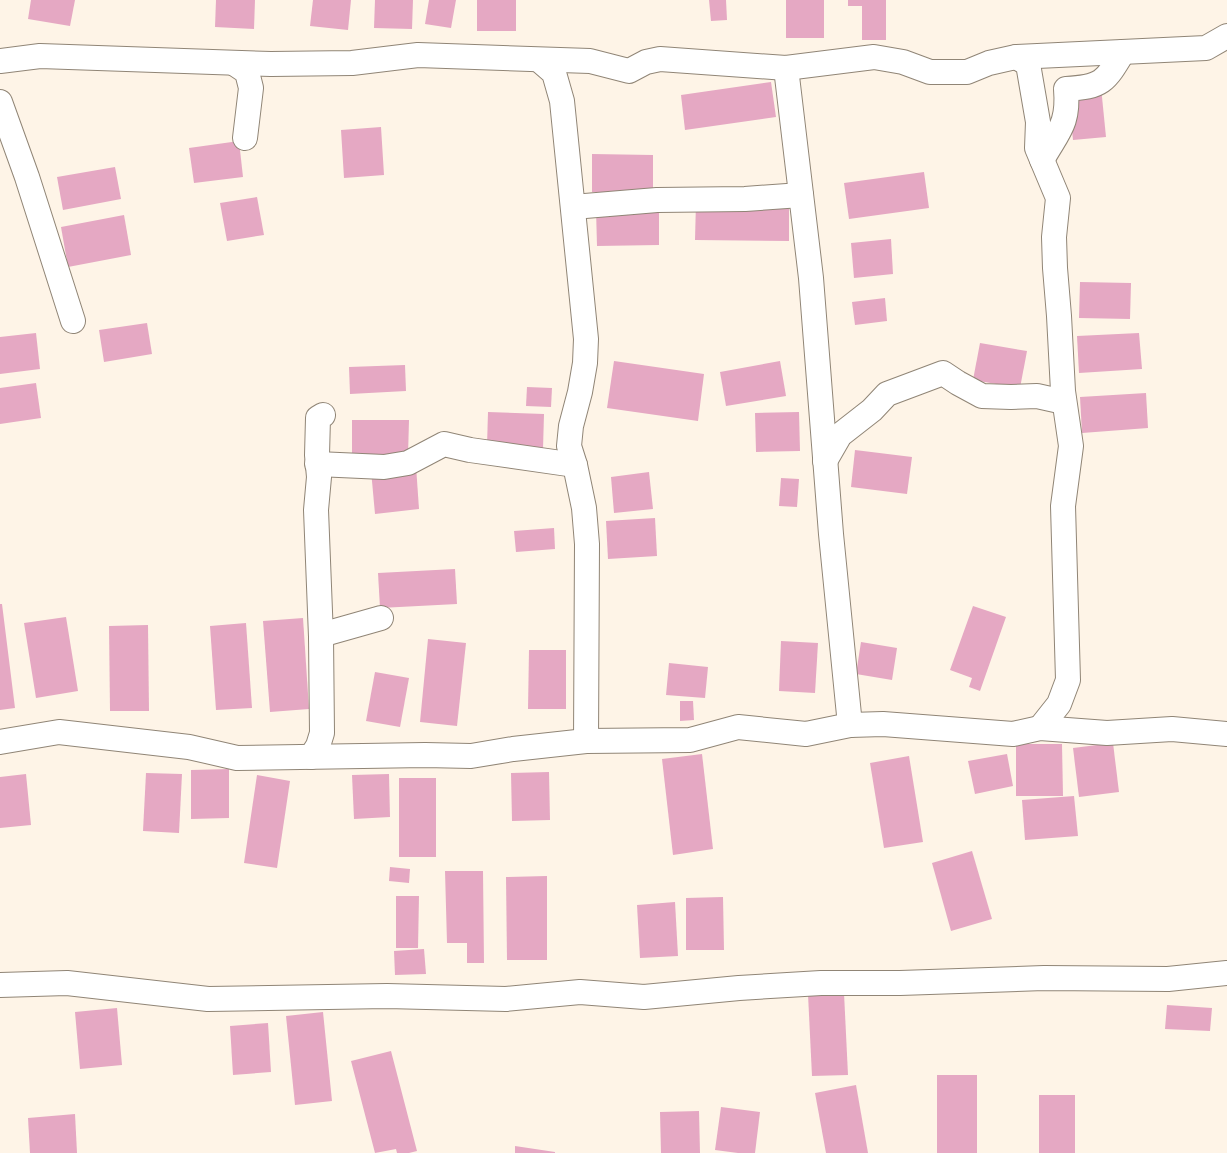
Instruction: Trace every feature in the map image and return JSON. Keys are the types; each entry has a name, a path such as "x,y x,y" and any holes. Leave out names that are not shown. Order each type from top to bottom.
{"street":[{"path":"0,61 40,56 235,64 352,63 418,55 590,61 629,71 646,62 660,59 786,68 874,57 903,62 930,72 967,72 989,62 1016,57 1206,48 1227,36"},
{"path":"1042,160 1060,132 1066,117 1066,89 1088,88 1104,80 1123,52"},
{"path":"1016,57 1028,64 1038,122 1037,148 1058,198 1054,237 1060,359 1070,446 1063,506 1068,680 1059,704 1040,728"},
{"path":"539,60 554,73 562,101 586,338 585,363 571,426 569,446 584,508 587,544 586,741"},
{"path":"235,64 247,72 251,88 245,138"},
{"path":"786,68 811,278 825,461 850,725"},
{"path":"0,102 27,177 73,321"},
{"path":"573,207 657,200 745,199 801,195"},
{"path":"825,461 840,435 872,410 887,394 943,373 958,384 982,396 1037,396 1064,402"},
{"path":"311,757 318,746 322,733 321,637 316,510 319,477 318,418 323,415"},
{"path":"318,464 384,467 408,463 444,444 470,450 575,465"},
{"path":"321,637 328,633 381,618"},
{"path":"0,742 59,732 189,747 237,758 471,756 513,748 586,741 690,740 738,727 806,734 850,725 882,724 1013,734 1040,728 1106,733 1172,729 1227,734"},
{"path":"0,985 67,983 208,999 387,996 506,999 580,992 644,997 821,983 900,983 1044,978 1168,979 1227,973"}],"building":[{"path":"31,0 75,0 70,26 28,19"},
{"path":"216,0 255,0 254,29 215,27"},
{"path":"313,0 351,0 348,30 310,26"},
{"path":"375,0 413,0 412,29 374,28"},
{"path":"429,0 456,0 451,28 425,24"},
{"path":"477,0 516,0 516,31 477,31"},
{"path":"709,0 726,0 727,20 711,21"},
{"path":"786,0 824,0 824,38 786,38"},
{"path":"848,0 886,0 886,40 862,40 862,6 848,6"},
{"path":"771,82 776,117 685,130 681,95"},
{"path":"1101,87 1106,137 1073,140 1068,91"},
{"path":"381,127 384,175 344,178 341,130"},
{"path":"239,141 243,177 194,183 189,148"},
{"path":"592,154 653,155 653,192 592,192"},
{"path":"115,167 121,199 63,210 57,177"},
{"path":"924,172 929,208 849,219 844,183"},
{"path":"257,197 264,235 227,241 220,203"},
{"path":"696,202 789,203 789,241 695,240"},
{"path":"659,208 659,245 597,246 596,209"},
{"path":"124,215 131,255 68,267 61,227"},
{"path":"891,239 893,274 854,278 851,243"},
{"path":"1080,282 1131,283 1130,319 1079,318"},
{"path":"885,298 887,321 855,325 852,302"},
{"path":"147,323 152,354 104,362 99,330"},
{"path":"36,333 40,369 0,374 0,337"},
{"path":"1139,333 1142,369 1079,373 1077,336"},
{"path":"980,343 1027,351 1020,388 973,380"},
{"path":"614,361 704,374 698,421 607,408"},
{"path":"780,361 786,396 726,406 720,372"},
{"path":"405,365 406,391 350,394 349,367"},
{"path":"36,383 41,418 0,424 0,388"},
{"path":"527,387 552,388 551,407 526,406"},
{"path":"1146,393 1148,428 1082,433 1080,397"},
{"path":"488,412 544,414 543,449 487,446"},
{"path":"799,412 800,451 756,452 755,413"},
{"path":"352,420 409,420 408,456 352,455"},
{"path":"855,450 912,457 907,494 851,487"},
{"path":"416,466 419,509 375,514 371,470"},
{"path":"649,472 653,509 614,513 611,477"},
{"path":"781,478 799,479 797,507 779,506"},
{"path":"655,518 657,556 608,559 606,521"},
{"path":"554,528 555,549 516,552 514,531"},
{"path":"455,569 457,604 380,608 378,573"},
{"path":"0,604 2,604 15,708 0,710"},
{"path":"973,606 1006,617 980,691 969,687 972,678 950,670"},
{"path":"66,617 78,691 36,698 24,623"},
{"path":"303,618 309,709 270,712 263,621"},
{"path":"246,623 252,708 216,710 210,626"},
{"path":"148,625 149,711 110,711 109,626"},
{"path":"428,639 466,643 457,726 420,722"},
{"path":"781,641 818,643 815,693 779,691"},
{"path":"861,642 897,648 892,680 856,674"},
{"path":"529,650 566,650 566,709 528,709"},
{"path":"669,663 708,667 705,698 666,695"},
{"path":"375,672 409,678 400,727 366,721"},
{"path":"680,701 693,701 694,720 680,721"},
{"path":"1113,743 1119,792 1079,797 1073,748"},
{"path":"1016,744 1062,744 1063,796 1016,796"},
{"path":"702,754 713,849 673,855 662,759"},
{"path":"1007,754 1013,786 975,794 968,761"},
{"path":"909,756 923,842 884,848 870,763"},
{"path":"229,769 229,818 191,819 191,770"},
{"path":"549,772 550,820 512,821 511,773"},
{"path":"146,773 182,774 179,833 143,831"},
{"path":"26,774 31,825 0,828 0,777"},
{"path":"389,774 390,817 354,819 352,775"},
{"path":"257,775 290,781 277,868 244,863"},
{"path":"399,778 436,778 436,857 399,857"},
{"path":"1074,796 1078,836 1025,840 1022,800"},
{"path":"972,851 992,919 951,931 932,863"},
{"path":"390,867 410,869 409,883 389,881"},
{"path":"445,871 483,871 484,963 467,963 467,943 447,943"},
{"path":"547,876 547,960 507,960 506,877"},
{"path":"396,896 419,896 418,948 396,948"},
{"path":"723,897 724,950 686,950 686,898"},
{"path":"675,902 678,956 640,958 637,905"},
{"path":"424,949 426,974 395,975 394,951"},
{"path":"844,993 848,1075 812,1076 808,994"},
{"path":"1167,1005 1212,1008 1210,1031 1165,1029"},
{"path":"117,1008 122,1065 80,1069 75,1012"},
{"path":"323,1012 332,1101 295,1105 286,1016"},
{"path":"268,1023 271,1072 233,1075 230,1026"},
{"path":"391,1051 417,1151 409,1153 397,1153 396,1149 375,1153 351,1061"},
{"path":"937,1075 977,1075 977,1153 937,1153"},
{"path":"856,1085 868,1153 826,1153 815,1093"},
{"path":"1039,1095 1075,1095 1075,1153 1039,1153"},
{"path":"721,1107 760,1112 755,1153 715,1150"},
{"path":"699,1111 700,1153 661,1153 660,1112"},
{"path":"75,1114 77,1153 30,1153 28,1118"},
{"path":"515,1146 555,1152 555,1153 515,1153"}]}
